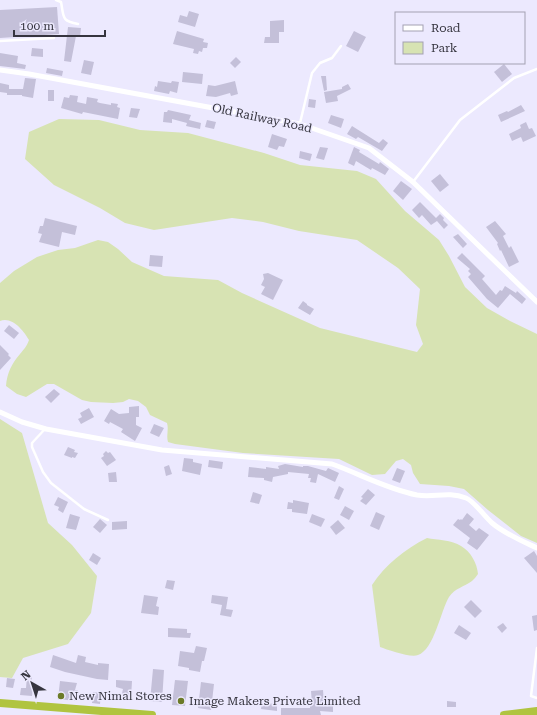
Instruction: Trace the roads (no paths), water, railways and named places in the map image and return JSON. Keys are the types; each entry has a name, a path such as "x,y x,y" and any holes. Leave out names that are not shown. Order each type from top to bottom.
{"highway":[{"path":"0,703 56,711 152,715"},
{"path":"504,715 537,711"}],"street":[{"name":"Old Railway Road","path":"0,70 29,74 300,124 369,148 413,182 537,302"},
{"path":"0,412 22,422 46,429 162,450 332,464 352,471 382,485 419,496 452,494 468,498 492,523 503,531 537,548"}],"lane":[{"path":"56,0 61,2 65,19 68,22 78,24"},
{"path":"0,41 54,38"},
{"path":"300,124 312,73 320,63 332,58 341,46"},
{"path":"413,182 460,120 514,78 537,69"},
{"path":"46,429 32,443 32,447 43,472 51,483 84,509 108,520"},
{"path":"537,648 531,696 537,698"}],"place":[{"name":"New Nimal Stores","path":"61,696"},
{"name":"Image Makers Private Limited","path":"181,701"}]}
